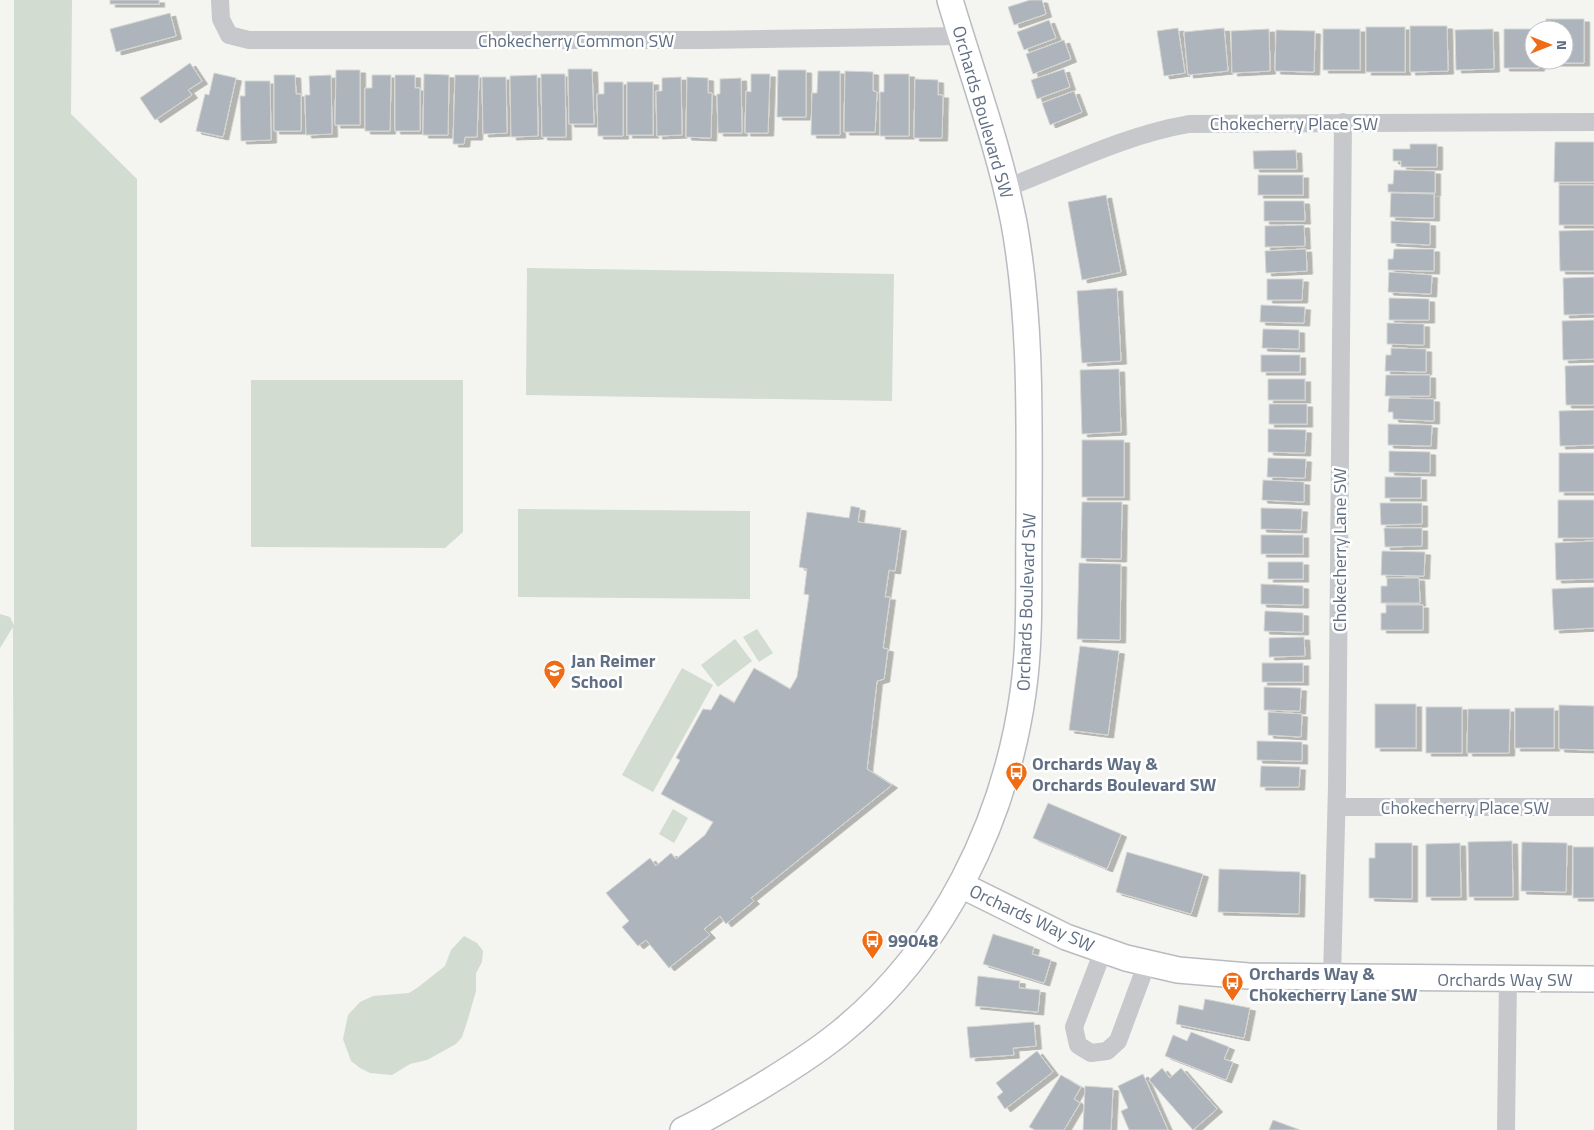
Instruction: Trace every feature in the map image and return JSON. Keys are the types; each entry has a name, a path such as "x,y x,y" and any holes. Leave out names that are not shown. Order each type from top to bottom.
{"street":[{"name":"Chokecherry Common SW","path":"220,0 221,19 229,35 249,40 704,40 961,36"},
{"name":"Orchards Boulevard SW","path":"683,1130 704,1120 786,1072 842,1031 897,977 948,908 961,885 994,812 1007,770 1024,692 1026,661 1029,440 1028,346 1019,254 1006,188 986,110 950,0"},
{"name":"Chokecherry Place SW","path":"1006,188 1125,141 1167,128 1221,122 1594,122"},
{"name":"Chokecherry Lane SW","path":"1332,977 1337,807 1343,122"},
{"name":"Chokecherry Place SW","path":"1337,807 1594,807"},
{"name":"Orchards Way SW","path":"961,885 1058,933 1103,951 1146,963 1218,974 1594,979"},
{"name":"Orchards Way SW","path":"1103,951 1074,1027 1078,1045 1092,1053 1107,1051 1118,1041 1146,963"},
{"path":"1506,1130 1508,979"}],"shaded area":[{"path":"14,0 72,0 71,114 137,179 137,1130 14,1130 13,627 0,648 0,614 10,617 14,625"},
{"path":"527,268 894,274 892,401 526,395"},
{"path":"251,380 463,380 463,532 445,548 251,547"},
{"path":"518,509 750,511 750,599 518,597"},
{"path":"757,629 773,653 759,662 743,637"},
{"path":"735,639 752,661 718,687 701,665"},
{"path":"682,668 713,685 653,792 622,775"},
{"path":"673,809 688,818 674,843 659,834"},
{"path":"464,936 477,943 483,951 482,962 476,973 476,991 468,1019 462,1037 456,1044 427,1060 410,1064 392,1075 370,1073 351,1061 343,1039 348,1015 360,1002 373,996 409,993 417,988 445,966 451,950"}],"building":[{"path":"110,0 159,0 159,4 110,4"},
{"path":"1030,0 1042,0 1046,14 1014,25 1008,7"},
{"path":"170,13 176,36 116,52 110,29"},
{"path":"1584,19 1584,63 1574,63 1574,20 1546,20"},
{"path":"1049,20 1056,38 1024,50 1017,32"},
{"path":"1410,26 1447,26 1448,71 1410,72"},
{"path":"1366,27 1405,27 1405,72 1366,72"},
{"path":"1178,28 1185,73 1164,76 1157,31"},
{"path":"1224,28 1228,71 1188,75 1184,32"},
{"path":"1269,29 1270,71 1232,73 1231,31"},
{"path":"1323,29 1360,29 1360,70 1323,70"},
{"path":"1493,29 1494,69 1456,70 1455,30"},
{"path":"1504,29 1524,29 1524,68 1504,68"},
{"path":"1276,30 1315,31 1314,72 1275,71"},
{"path":"1064,40 1071,59 1033,74 1026,54"},
{"path":"190,63 202,81 188,90 192,95 155,120 140,98"},
{"path":"568,69 592,69 594,124 569,124"},
{"path":"1064,69 1070,87 1037,99 1031,80"},
{"path":"336,70 360,70 360,125 335,125"},
{"path":"778,70 806,70 806,117 777,117"},
{"path":"818,71 840,71 840,135 811,135 812,93 817,93"},
{"path":"845,71 873,72 873,91 877,92 875,132 844,132"},
{"path":"214,73 236,78 223,137 196,131 205,94 209,95"},
{"path":"424,74 449,75 448,135 423,135"},
{"path":"541,74 565,74 566,137 542,137"},
{"path":"751,74 770,74 768,133 745,133 746,91 751,92"},
{"path":"884,74 909,74 909,136 880,136 880,92 884,92"},
{"path":"274,75 295,75 296,94 301,94 301,131 274,131"},
{"path":"331,75 332,134 306,135 305,95 310,95 309,76"},
{"path":"372,75 391,75 390,131 365,131 365,88 372,88"},
{"path":"395,75 415,75 415,88 420,88 420,131 395,131"},
{"path":"455,75 479,75 477,137 465,137 464,144 453,144"},
{"path":"537,75 538,136 511,137 510,76"},
{"path":"482,77 506,77 507,133 483,134"},
{"path":"681,77 682,135 657,136 656,91 662,91 662,78"},
{"path":"687,77 708,78 708,93 712,93 711,138 686,137"},
{"path":"741,78 742,133 718,133 717,94 720,94 720,79"},
{"path":"915,79 938,80 938,95 943,95 942,138 914,138"},
{"path":"245,81 270,81 271,140 241,141 240,96 245,96"},
{"path":"604,82 623,82 623,136 598,136 597,94 604,94"},
{"path":"627,82 653,82 653,135 627,135"},
{"path":"1074,91 1082,112 1050,125 1042,103"},
{"path":"1555,142 1594,142 1594,182 1554,182"},
{"path":"1410,144 1437,144 1437,167 1401,167 1401,161 1393,161 1393,149 1410,149"},
{"path":"1296,150 1297,169 1254,169 1253,151"},
{"path":"1394,170 1435,171 1435,193 1388,192 1388,184 1393,184"},
{"path":"1258,175 1303,175 1303,195 1258,195"},
{"path":"1559,185 1594,185 1594,225 1559,225"},
{"path":"1391,193 1434,194 1434,218 1390,217"},
{"path":"1106,195 1121,272 1082,280 1068,202"},
{"path":"1264,201 1304,201 1305,221 1264,221"},
{"path":"1391,221 1430,223 1430,245 1391,243"},
{"path":"1304,225 1305,246 1265,247 1265,226"},
{"path":"1594,230 1594,271 1560,271 1559,231"},
{"path":"1306,249 1307,271 1266,273 1265,251"},
{"path":"1394,249 1434,249 1434,271 1388,270 1388,259 1393,259"},
{"path":"1389,272 1432,275 1431,294 1388,292"},
{"path":"1594,277 1594,314 1564,315 1563,278"},
{"path":"1267,279 1303,279 1302,300 1267,300"},
{"path":"1117,288 1121,361 1082,363 1077,291"},
{"path":"1389,298 1429,299 1429,320 1389,320"},
{"path":"1261,305 1305,307 1304,323 1260,322"},
{"path":"1594,320 1594,359 1563,360 1562,321"},
{"path":"1387,323 1424,324 1424,345 1387,344"},
{"path":"1263,329 1299,330 1299,349 1262,348"},
{"path":"1391,348 1426,349 1426,372 1385,371 1386,355 1391,355"},
{"path":"1261,355 1300,355 1300,372 1261,372"},
{"path":"1594,365 1594,405 1566,405 1565,366"},
{"path":"1119,369 1121,432 1082,434 1080,370"},
{"path":"1386,375 1430,375 1430,396 1385,396"},
{"path":"1268,379 1305,379 1305,400 1268,400"},
{"path":"1389,398 1434,399 1434,421 1393,419 1393,412 1388,412"},
{"path":"1269,404 1307,404 1307,424 1269,424"},
{"path":"1594,410 1594,445 1560,446 1559,411"},
{"path":"1388,424 1432,425 1431,446 1388,445"},
{"path":"1268,429 1306,430 1305,453 1268,452"},
{"path":"1082,440 1124,440 1124,497 1082,497"},
{"path":"1389,451 1430,452 1430,473 1389,472"},
{"path":"1559,453 1594,453 1594,492 1559,492"},
{"path":"1268,458 1306,459 1305,478 1267,477"},
{"path":"1385,477 1421,477 1421,498 1385,498"},
{"path":"1263,480 1304,482 1304,502 1262,500"},
{"path":"1558,500 1594,500 1594,538 1558,538"},
{"path":"1082,502 1122,502 1121,559 1081,558"},
{"path":"1380,503 1422,503 1422,524 1381,525"},
{"name":"Jan Reimer School","path":"851,506 860,508 858,522 901,528 895,571 889,570 885,597 890,597 883,648 888,649 884,679 877,681 867,769 892,785 751,898 754,901 726,924 720,916 704,929 710,935 669,968 646,940 638,946 622,927 629,921 606,893 650,858 656,866 671,853 676,859 705,835 713,822 661,794 680,760 676,758 703,709 711,710 720,694 734,703 754,668 790,689 797,677 809,595 804,594 807,569 799,567 807,512 849,518"},
{"path":"1261,508 1302,509 1301,530 1261,529"},
{"path":"1384,528 1422,528 1422,546 1385,547"},
{"path":"1261,535 1303,535 1303,554 1261,554"},
{"path":"1594,541 1594,579 1556,580 1555,543"},
{"path":"1382,551 1425,552 1424,576 1381,575"},
{"path":"1268,562 1303,562 1303,579 1268,579"},
{"path":"1079,563 1121,564 1120,640 1077,639"},
{"path":"1387,578 1419,578 1420,603 1381,603 1381,586 1387,586"},
{"path":"1261,584 1303,586 1303,605 1261,604"},
{"path":"1594,587 1594,628 1554,630 1552,589"},
{"path":"1386,605 1423,605 1423,630 1381,630 1381,613 1386,613"},
{"path":"1265,611 1303,613 1303,632 1264,631"},
{"path":"1304,637 1305,656 1269,657 1269,638"},
{"path":"1080,646 1119,651 1108,735 1069,730"},
{"path":"1262,663 1303,663 1303,682 1262,682"},
{"path":"1264,687 1301,688 1300,711 1264,710"},
{"path":"1375,704 1416,704 1416,748 1375,748"},
{"path":"1559,705 1594,706 1594,750 1559,749"},
{"path":"1426,707 1462,707 1462,753 1426,753"},
{"path":"1515,708 1554,708 1554,748 1515,748"},
{"path":"1468,709 1510,709 1509,753 1467,753"},
{"path":"1268,712 1302,714 1301,737 1268,735"},
{"path":"1257,741 1302,742 1302,761 1257,760"},
{"path":"1261,766 1300,767 1299,787 1260,787"},
{"path":"1048,803 1121,834 1107,869 1033,838"},
{"path":"1512,841 1513,897 1469,897 1468,842"},
{"path":"1522,842 1567,843 1566,892 1521,891"},
{"path":"1375,843 1412,843 1412,899 1369,898 1369,858 1375,858"},
{"path":"1460,843 1461,897 1426,897 1426,844"},
{"path":"1573,847 1594,847 1594,898 1573,898"},
{"path":"1127,852 1203,874 1191,914 1116,892"},
{"path":"1219,869 1300,872 1299,914 1218,912"},
{"path":"993,934 1034,947 1032,954 1051,960 1044,983 983,964"},
{"path":"978,976 1020,981 1019,988 1040,990 1038,1012 975,1006"},
{"path":"1205,999 1250,1008 1244,1038 1176,1024 1179,1005 1203,1010"},
{"path":"1034,1022 1036,1046 1013,1048 1014,1055 970,1058 967,1027"},
{"path":"1191,1032 1229,1047 1224,1059 1233,1062 1226,1080 1165,1056 1173,1035 1187,1041"},
{"path":"1037,1051 1053,1072 1005,1109 997,1097 1003,1092 996,1083"},
{"path":"1162,1068 1170,1078 1181,1068 1217,1109 1193,1130 1149,1080"},
{"path":"1143,1074 1168,1130 1129,1130 1121,1111 1128,1108 1118,1086"},
{"path":"1061,1075 1081,1087 1074,1099 1080,1103 1064,1130 1035,1130 1029,1127"},
{"path":"1085,1086 1113,1088 1111,1130 1083,1130"},
{"path":"1273,1120 1300,1130 1269,1130"}],"place":[{"name":"Jan Reimer School","path":"555,689"},
{"name":"Orchards Way & Orchards Boulevard SW","path":"1016,792"},
{"name":"99048","path":"872,959"},
{"name":"Orchards Way & Chokecherry Lane SW","path":"1233,1002"}]}
